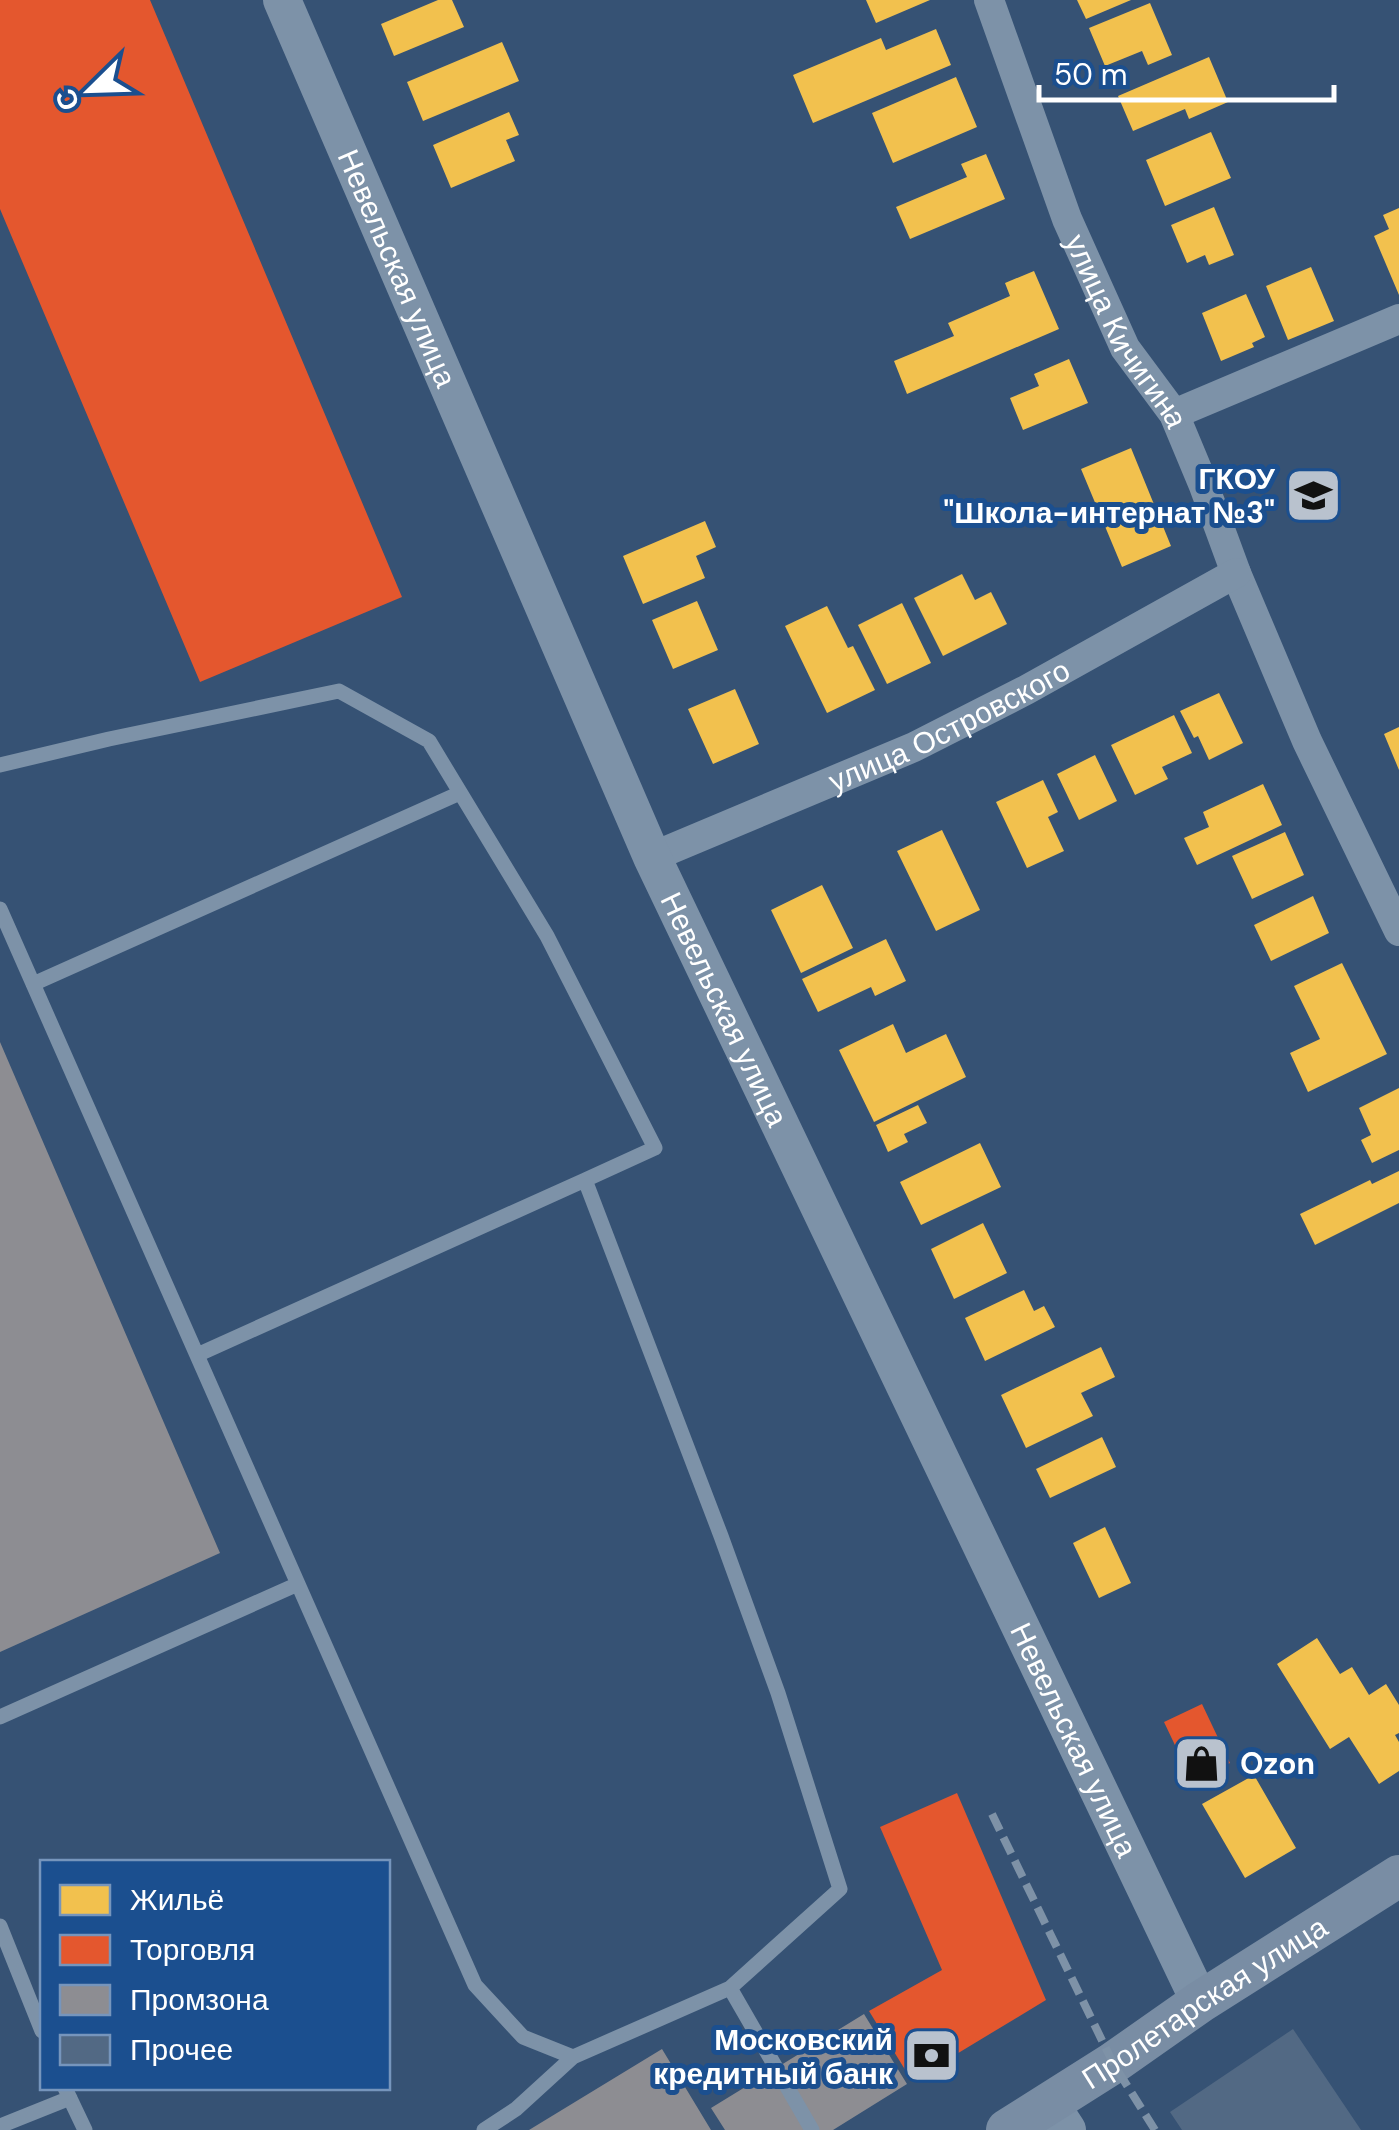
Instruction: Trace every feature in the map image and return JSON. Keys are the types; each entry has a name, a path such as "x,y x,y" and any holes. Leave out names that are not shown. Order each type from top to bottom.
{"main road":[{"name":"Пролетарская улица","path":"1007,2130 1058,2117 1200,2002 1399,1876"}],"street":[{"name":"Невельская улица","path":"282,0 652,857 1200,2002"},
{"name":"улица Кичигина","path":"989,0 1067,219 1126,348 1174,414 1241,570 1306,741 1399,930"},
{"path":"1174,414 1399,319"},
{"name":"улица Островского","path":"652,857 914,747 1026,690 1241,570"}],"lane":[{"path":"0,766 108,738 339,692 429,742 547,936 655,1148 197,1355"},
{"path":"33,984 460,794"},
{"path":"0,909 475,1984 523,2038 574,2057"},
{"path":"484,2130 516,2109 574,2057 730,1988 840,1889 765,1658 586,1180"},
{"path":"0,1716 298,1584"},
{"path":"0,1926 40,2026"},
{"path":"730,1988 812,2130"},
{"path":"0,2126 68,2093 84,2130"}],"building: Жильё":[{"path":"438,0 452,0 464,27 394,56 381,24"},
{"path":"866,0 930,0 876,23"},
{"path":"1077,0 1131,0 1086,19"},
{"path":"1150,3 1172,55 1148,65 1142,51 1105,66 1089,28"},
{"path":"936,29 951,65 813,123 793,75 881,38 886,50"},
{"path":"502,42 519,81 423,121 407,82"},
{"path":"1209,57 1228,102 1189,119 1185,109 1133,131 1118,96"},
{"path":"956,77 977,127 893,163 872,113"},
{"path":"509,112 519,135 506,140 515,161 451,188 433,145"},
{"path":"1211,132 1231,178 1165,206 1146,160"},
{"path":"986,154 1005,199 910,239 896,207 967,177 961,164"},
{"path":"1214,207 1234,255 1209,265 1205,255 1187,263 1171,225"},
{"path":"1399,208 1399,295 1374,236 1389,229 1383,215"},
{"path":"1311,267 1334,321 1288,340 1266,286"},
{"path":"1034,271 1059,329 907,394 894,361 954,336 948,323 1010,296 1005,283"},
{"path":"1246,294 1265,337 1252,343 1254,347 1221,361 1202,313"},
{"path":"1069,359 1088,403 1023,430 1010,398 1039,386 1034,374"},
{"path":"1131,448 1171,546 1122,567 1081,469"},
{"path":"705,521 716,547 696,556 705,578 643,604 623,556"},
{"path":"962,574 975,600 991,592 1007,624 943,656 914,598"},
{"path":"697,601 718,650 673,669 652,620"},
{"path":"902,603 931,663 887,684 858,625"},
{"path":"827,606 875,690 827,713 785,626"},
{"path":"735,689 759,744 713,764 688,709"},
{"path":"1219,693 1243,743 1209,760 1180,711"},
{"path":"1174,715 1192,753 1162,767 1168,779 1135,795 1111,745"},
{"path":"1399,727 1399,770 1384,734"},
{"path":"1095,755 1117,801 1079,820 1057,774"},
{"path":"1043,780 1058,812 1048,817 1064,851 1027,868 996,802"},
{"path":"1263,784 1282,825 1197,865 1184,838 1209,827 1203,812"},
{"path":"942,830 980,910 936,931 897,851"},
{"path":"1285,832 1304,875 1252,899 1232,856"},
{"path":"822,885 853,948 801,973 771,910"},
{"path":"1313,896 1329,933 1271,961 1254,925"},
{"path":"886,939 906,981 875,996 871,987 818,1012 802,979"},
{"path":"1342,963 1387,1054 1308,1092 1290,1053 1320,1039 1294,986"},
{"path":"893,1024 906,1053 946,1034 966,1077 874,1122 839,1050"},
{"path":"1399,1088 1399,1150 1372,1163 1361,1140 1371,1135 1359,1108"},
{"path":"918,1105 927,1123 904,1134 908,1142 888,1152 876,1125"},
{"path":"980,1143 1001,1187 921,1225 900,1182"},
{"path":"1399,1171 1399,1203 1315,1245 1300,1214 1370,1180 1372,1184"},
{"path":"983,1223 1007,1273 954,1299 931,1249"},
{"path":"1024,1290 1034,1311 1044,1306 1055,1327 985,1361 965,1318"},
{"path":"1101,1347 1115,1377 1081,1393 1093,1416 1026,1448 1001,1395"},
{"path":"1102,1437 1116,1467 1050,1498 1036,1469"},
{"path":"1105,1527 1131,1583 1099,1598 1073,1543"},
{"path":"1317,1638 1340,1674 1352,1667 1369,1695 1386,1684 1399,1705 1399,1733 1395,1735 1399,1742 1399,1771 1379,1784 1349,1737 1330,1749 1277,1664"},
{"path":"1254,1775 1296,1848 1245,1878 1202,1804"}],"building: Торговля":[{"path":"0,0 150,0 402,597 200,682 0,209"},
{"path":"1202,1704 1230,1763 1192,1781 1164,1722"},
{"path":"957,1793 1046,2000 912,2081 869,2011 942,1970 880,1827"}],"building: Промзона":[{"path":"0,1042 220,1553 0,1652"},
{"path":"864,2014 907,2084 833,2130 725,2130 711,2108"},
{"path":"662,2049 711,2130 529,2130"}],"building: Прочее":[{"path":"1293,2029 1361,2130 1182,2130 1170,2112"}],"railway":[{"path":"992,1814 1113,2063 1155,2130"}],"place":[{"name":"ГКОУ \"Школа-интернат №3\"","path":"1314,495"},
{"name":"Ozon","path":"1201,1763"},
{"name":"Московский кредитный банк","path":"932,2056"}]}
